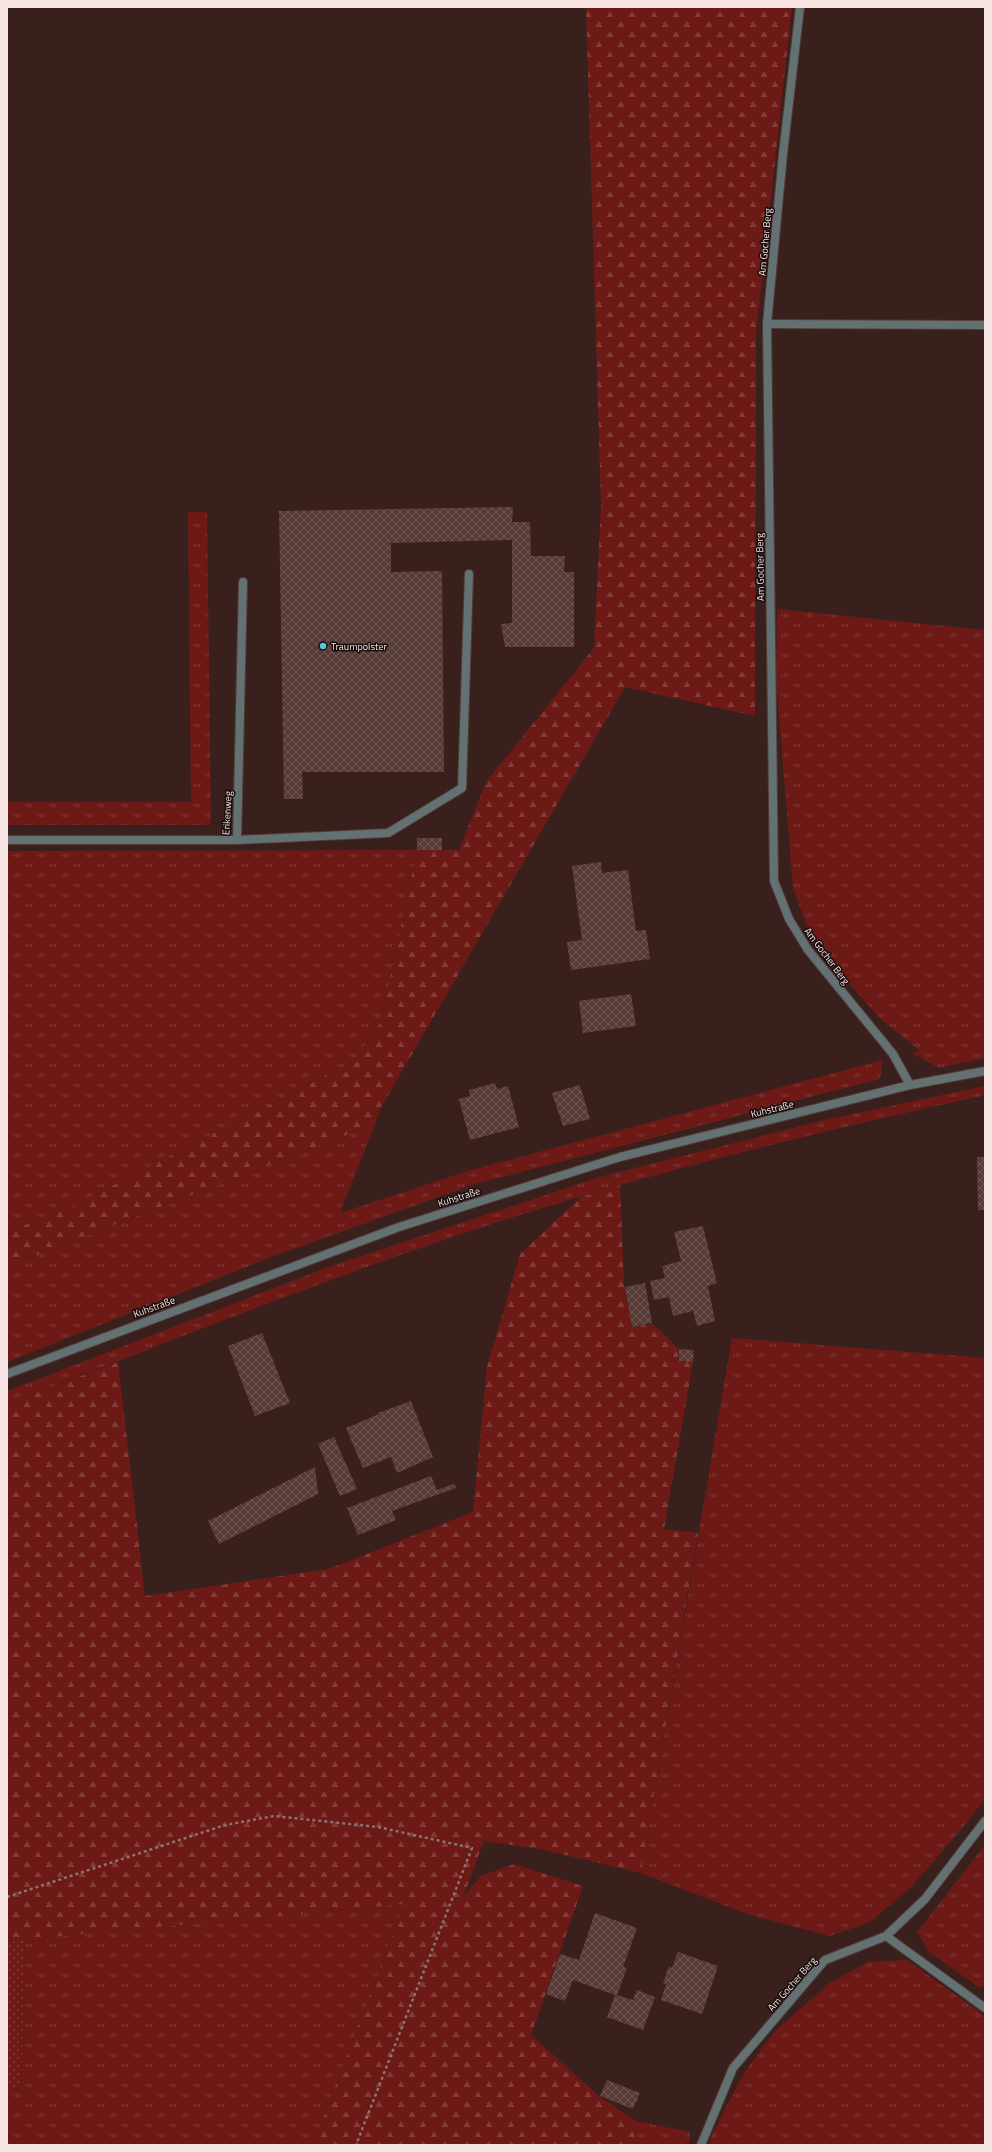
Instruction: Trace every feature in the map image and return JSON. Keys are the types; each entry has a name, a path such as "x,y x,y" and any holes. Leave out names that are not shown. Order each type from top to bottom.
{"street":[{"name":"Am Gocher Berg","path":"800,7 783,154 767,324 774,881 789,919 808,950 893,1054 910,1085"},
{"path":"767,324 985,325"},
{"path":"237,840 388,833 462,788 469,574"},
{"name":"Erikenweg","path":"7,840 237,840 243,582"},
{"name":"Kuhstraße","path":"7,1374 93,1340 421,1220 620,1157 910,1085 985,1071"},
{"name":"Am Gocher Berg","path":"701,2145 733,2068 825,1960 886,1936 925,1899 985,1821"},
{"path":"886,1936 985,2008"}],"path":[{"path":"7,1897 225,1825 274,1816 378,1827 472,1848 356,2145"}],"green space":[{"path":"586,7 792,7 756,333 755,716 625,687 379,1111 375,1124 7,1266 7,1232 73,1206 354,1061 381,1022 417,850 459,850 486,782 594,648 601,505"},
{"path":"188,512 207,512 211,825 7,825 7,802 191,802"},
{"path":"777,609 985,630 985,1058 939,1068 912,1053 920,1051 880,1018 814,945 793,888 776,677"},
{"path":"417,850 381,1022 354,1061 73,1206 7,1232 7,851"},
{"path":"883,1060 880,1079 475,1184 274,1256 7,1362 7,1266 375,1124 340,1213 468,1171"},
{"path":"985,1086 985,1095 734,1154 609,1188 486,1226 425,1246 305,1290 7,1404 7,1391 331,1266 603,1176 829,1119"},
{"path":"620,1185 624,1286 632,1327 653,1324 679,1349 678,1361 693,1362 664,1529 698,1533 641,1873 540,1849 484,1841 463,1897 481,1876 514,1864 583,1886 531,2035 599,2096 636,2121 635,2145 313,2145 404,1904 7,1941 7,1404 118,1362 145,1596 329,1569 473,1512 487,1367 520,1254 581,1197"},
{"path":"732,1338 985,1358 985,1799 964,1826 911,1887 870,1922 830,1936 747,1914 641,1873"},
{"path":"985,1845 985,1985 980,1988 928,1951 917,1932"},
{"path":"404,1904 313,2145 7,2145 7,2090 21,2088 25,1939"},
{"path":"25,1939 21,2088 7,2090 7,1941"},
{"path":"907,1960 985,2016 985,2145 709,2145 711,2137 744,2073 776,2030 831,1982 868,1962"},
{"path":"636,2121 690,2132 689,2145 635,2145"}],"building":[{"path":"513,507 512,522 530,522 531,556 565,556 564,572 574,572 574,647 505,647 501,624 512,623 512,540 391,543 391,572 442,571 444,772 302,772 303,799 284,799 279,511"},
{"path":"417,838 442,838 442,850 417,850"},
{"path":"601,862 602,873 628,870 636,931 646,930 650,959 571,970 567,942 582,940 572,866"},
{"path":"631,994 636,1026 583,1033 579,1001"},
{"path":"495,1083 497,1089 508,1086 519,1127 470,1140 459,1099 470,1096 469,1090"},
{"path":"580,1085 590,1119 563,1126 552,1093"},
{"path":"977,1157 985,1157 985,1210 978,1210"},
{"path":"703,1226 717,1283 708,1286 715,1321 697,1326 693,1311 673,1316 669,1297 654,1300 650,1281 665,1278 662,1266 681,1261 674,1232"},
{"path":"645,1283 652,1323 632,1327 625,1287"},
{"path":"262,1333 290,1403 255,1416 228,1346"},
{"path":"679,1349 694,1350 693,1362 679,1361"},
{"path":"411,1401 433,1457 397,1473 391,1457 363,1468 346,1428 379,1414 378,1413"},
{"path":"334,1437 357,1489 340,1496 318,1444"},
{"path":"315,1467 318,1494 219,1544 208,1521"},
{"path":"431,1476 437,1490 454,1484 456,1488 392,1511 396,1520 358,1535 347,1508"},
{"path":"595,1913 637,1928 623,1967 627,1968 617,1995 633,2000 637,1990 655,1997 643,2030 607,2017 615,1995 573,1980 565,2001 546,1994 560,1954 579,1960"},
{"path":"678,1952 718,1966 702,2014 661,2000 666,1984 663,1983 669,1966 672,1968"},
{"path":"607,2080 640,2093 633,2109 600,2096"}],"place":[{"name":"Traumpolster","path":"323,646"}]}
